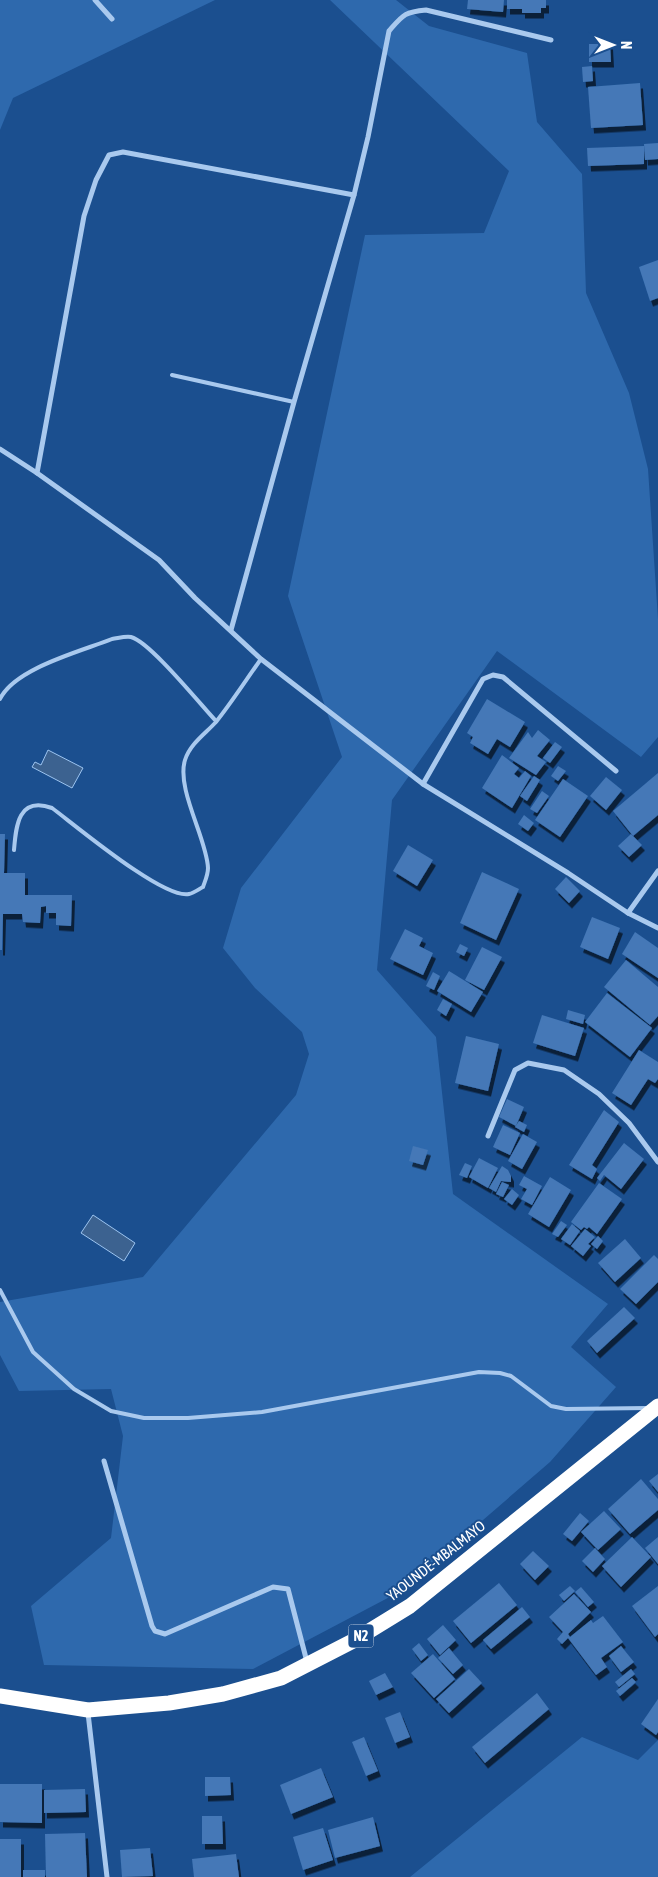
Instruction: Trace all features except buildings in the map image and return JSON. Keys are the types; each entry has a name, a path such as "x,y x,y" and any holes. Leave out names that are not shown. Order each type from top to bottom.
{"highway":[{"name":"YAOUNDÉ-MBALMAYO","path":"0,1696 88,1710 169,1704 222,1694 282,1678 410,1606 656,1407"}],"street":[{"path":"95,0 112,20"},
{"path":"231,630 354,195 368,137 389,31 410,11 426,10 551,40"},
{"path":"37,473 84,216 96,180 109,155 123,152 354,195"},
{"path":"0,449 160,560 195,598 261,659 423,784 568,873 628,913 658,928"},
{"path":"423,784 483,679 493,675 503,677 616,771"},
{"path":"628,913 658,871"},
{"path":"488,1136 515,1070 528,1063 543,1065 564,1070 599,1094 629,1123 658,1162"},
{"path":"104,1461 155,1631 165,1634 273,1587 281,1587 288,1589 308,1665"},
{"path":"88,1710 107,1877"}],"lane":[{"path":"172,375 294,402"},
{"path":"0,698 6,688 15,680 39,667 112,639 124,637 132,638 149,647 216,721"},
{"path":"14,850 18,818 27,809 44,805 52,808 146,878 176,893 189,894 204,887 208,871 207,860 192,814 184,780 184,761 192,747 216,721 261,659"},
{"path":"0,1290 33,1352 74,1390 111,1411 144,1418 188,1418 262,1412 479,1372 500,1373 510,1376 552,1406 566,1409 656,1407"}],"shaded area":[{"path":"0,0 215,0 13,98 0,130"},
{"path":"330,0 396,0 429,26 527,53 537,122 582,174 586,293 629,393 648,469 658,619 658,737 641,757 497,651 392,800 377,970 436,1037 453,1194 608,1304 571,1347 616,1387 550,1462 401,1591 253,1669 44,1665 31,1606 111,1538 123,1436 111,1389 19,1391 0,1355 0,1302 143,1277 296,1095 309,1054 302,1032 255,988 223,948 241,888 342,757 288,596 365,235 484,233 509,171"},
{"path":"48,750 83,768 72,788 32,767 35,762 41,765"},
{"path":"93,1215 135,1243 124,1261 81,1233"},
{"path":"582,1737 638,1760 658,1740 658,1877 410,1877"}]}
